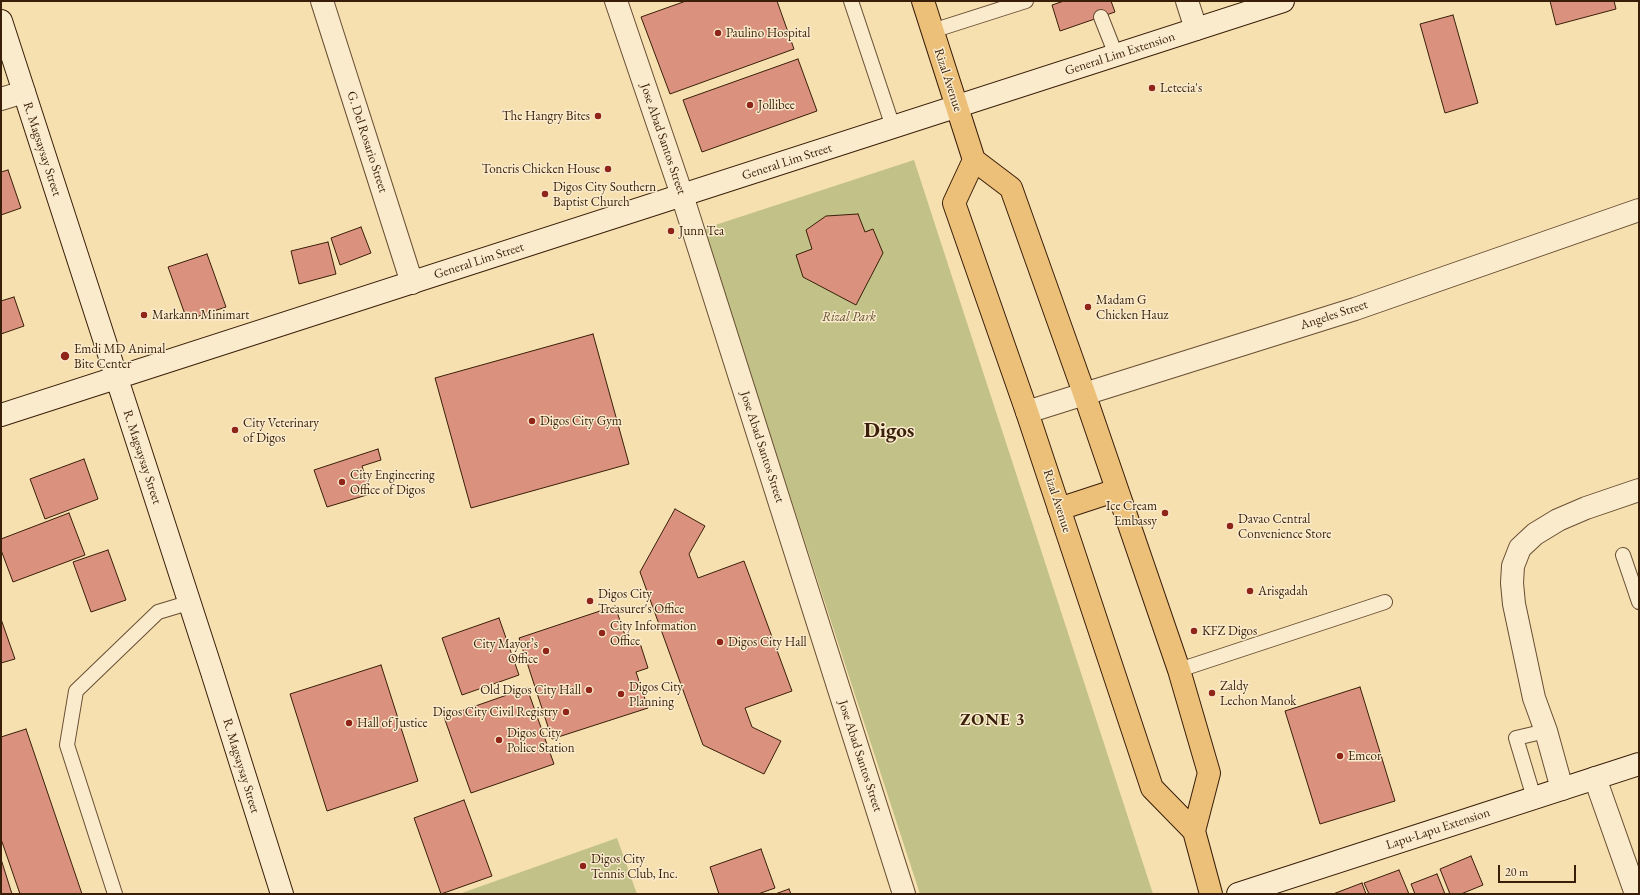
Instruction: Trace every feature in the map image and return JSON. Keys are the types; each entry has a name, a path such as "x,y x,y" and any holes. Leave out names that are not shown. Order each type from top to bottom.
{"main road":[{"name":"Rizal Avenue","path":"923,1 974,160 954,203 1027,412 1152,788 1194,831 1211,894"},
{"path":"974,160 1011,188 1084,393 1179,670 1210,773 1194,831"},
{"path":"1059,509 1117,490"}],"street":[{"name":"G. Del Rosario Street","path":"322,1 412,283"},
{"name":"Jose Abad Santos Street","path":"616,1 682,195 904,894"},
{"path":"1187,1 1196,29"},
{"name":"General Lim Extension","path":"957,107 1283,1"},
{"name":"R. Magsaysay Street","path":"1,21 282,894"},
{"path":"1,99 24,92"},
{"name":"General Lim Street","path":"1,415 957,107"},
{"name":"Angeles Street","path":"1027,412 1355,309 1639,210"},
{"path":"1562,789 1546,731 1534,698 1514,604 1512,583 1513,566 1520,548 1535,534 1558,520 1586,508 1639,490"},
{"name":"Lapu-Lapu Extension","path":"1238,894 1639,764"},
{"path":"1596,778 1636,894"}],"lane":[{"path":"851,1 893,127"},
{"path":"932,31 1026,1"},
{"path":"1101,17 1116,55"},
{"path":"1623,555 1639,602"},
{"path":"1179,670 1385,602"},
{"path":"115,894 67,745 76,691 158,612 188,603"},
{"path":"1534,798 1516,738 1546,731"}],"green space":[{"name":"Rizal Park","path":"914,160 1153,894 920,894 703,229"},
{"name":"Digos City Tennis Club, Inc.","path":"617,838 637,894 459,894"}],"building":[{"name":"Paulino Hospital","path":"686,1 777,1 794,49 670,94 641,17"},
{"path":"1064,1 1111,1 1115,12 1060,31 1052,5"},
{"path":"1550,1 1614,1 1616,9 1556,25"},
{"path":"1453,15 1478,103 1445,113 1420,24"},
{"name":"Jollibee","path":"798,59 817,111 702,152 683,100"},
{"path":"8,170 21,208 1,215 1,172"},
{"path":"858,214 865,232 873,229 883,253 856,305 803,277 796,255 812,249 806,230 826,216"},
{"path":"361,227 371,253 340,265 331,238"},
{"path":"328,242 336,274 299,284 291,251"},
{"path":"207,254 226,307 187,320 168,267"},
{"path":"14,297 24,326 1,334 1,301"},
{"name":"Digos City Gym","path":"593,334 629,464 471,508 435,378"},
{"name":"City Engineering Office of Digos","path":"378,449 381,460 362,466 370,494 327,507 314,470"},
{"path":"84,459 98,499 45,519 30,479"},
{"name":"Digos City Hall","path":"675,509 705,526 689,554 698,578 744,561 792,691 745,708 752,727 781,741 764,774 703,745 640,572"},
{"path":"69,513 85,555 13,582 1,550 1,539"},
{"path":"108,550 126,600 91,612 73,562"},
{"name":"Old Digos City Hall","path":"615,606 628,644 639,640 648,668 636,672 648,708 552,739 519,638"},
{"path":"499,618 519,675 462,695 442,638"},
{"path":"1,619 15,659 1,663"},
{"name":"Hall of Justice","path":"381,665 418,781 327,811 290,694"},
{"name":"Emcor","path":"1360,687 1395,801 1320,824 1285,711"},
{"name":"Digos City Police Station","path":"527,688 554,764 471,793 444,717"},
{"path":"26,729 82,894 20,894 1,839 1,737"},
{"path":"464,800 492,876 441,894 414,818"},
{"path":"761,849 775,888 758,894 719,894 710,867"},
{"path":"1471,856 1483,885 1461,894 1450,894 1440,869"},
{"path":"1,859 12,894 1,894"},
{"path":"1399,870 1409,894 1369,894 1364,883"},
{"path":"1437,874 1445,894 1415,894 1411,884"},
{"path":"1362,883 1366,894 1333,894"},
{"path":"789,889 791,894 775,894"}],"place":[{"name":"Paulino Hospital","path":"718,33"},
{"name":"Letecia's","path":"1152,88"},
{"name":"Jollibee","path":"750,105"},
{"name":"The Hangry Bites","path":"598,116"},
{"name":"Toncris Chicken House","path":"608,169"},
{"name":"Digos City Southern Baptist Church","path":"545,194"},
{"name":"Junn Tea","path":"671,231"},
{"name":"Madam G Chicken Hauz","path":"1088,307"},
{"name":"Markann Minimart","path":"144,315"},
{"name":"Emdi MD Animal Bite Center","path":"65,356"},
{"name":"Digos City Gym","path":"532,421"},
{"name":"City Veterinary of Digos","path":"235,430"},
{"name":"City Engineering Office of Digos","path":"342,482"},
{"name":"Ice Cream Embassy","path":"1165,513"},
{"name":"Davao Central Convenience Store","path":"1230,526"},
{"name":"Arisgadah","path":"1250,591"},
{"name":"Digos City Treasurer's Office","path":"590,601"},
{"name":"KFZ Digos","path":"1194,631"},
{"name":"City Information Office","path":"602,633"},
{"name":"Digos City Hall","path":"720,642"},
{"name":"City Mayor’s Office","path":"546,651"},
{"name":"Old Digos City Hall","path":"589,690"},
{"name":"Zaldy Lechon Manok","path":"1212,693"},
{"name":"Digos City Planning","path":"621,694"},
{"name":"Digos City Civil Registry","path":"566,712"},
{"name":"Hall of Justice","path":"349,723"},
{"name":"Digos City Police Station","path":"499,740"},
{"name":"Emcor","path":"1340,756"},
{"name":"Digos City Tennis Club, Inc.","path":"583,866"}],"district":[{"name":"Digos","path":"889,431"},
{"name":"ZONE 3","path":"993,720"}]}
